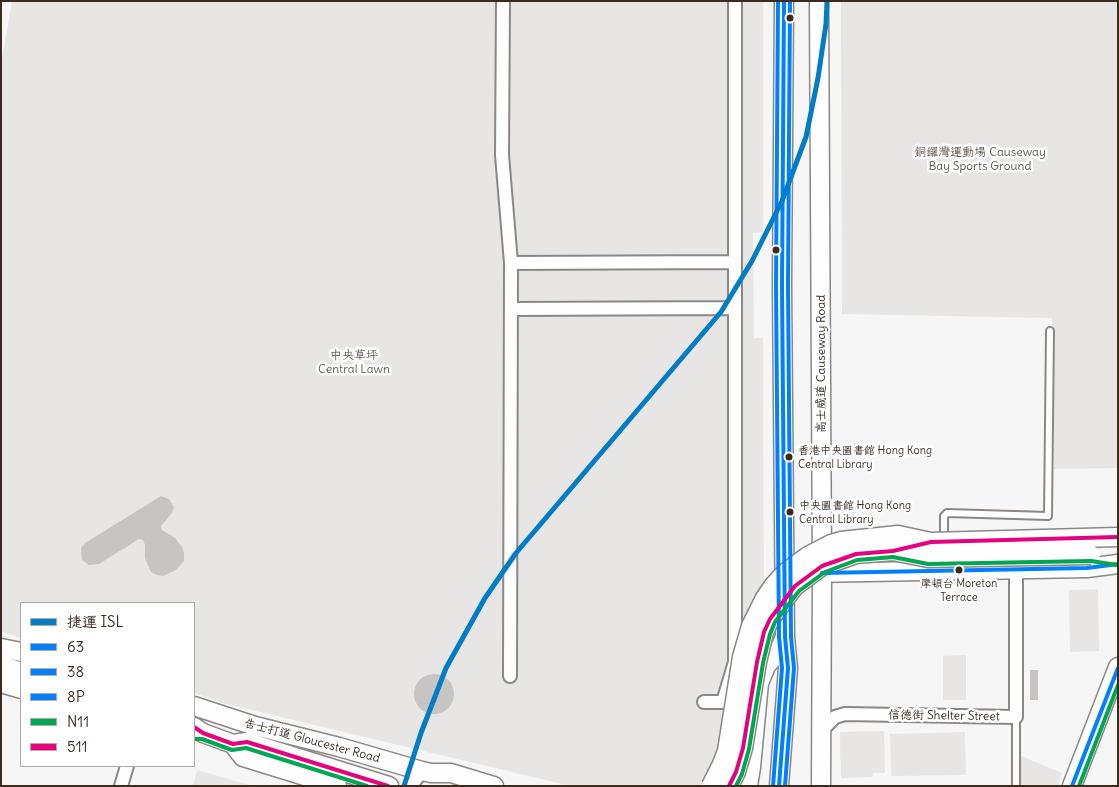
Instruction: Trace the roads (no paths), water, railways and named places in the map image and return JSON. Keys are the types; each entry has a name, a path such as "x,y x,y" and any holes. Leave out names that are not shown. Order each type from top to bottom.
{"highway":[{"path":"1,668 20,674"}],"main road":[{"path":"779,786 788,668 785,637 782,285 784,1"},
{"name":"高士威道 Causeway Road","path":"819,1 822,573 821,786"},
{"path":"711,786 722,764 730,739 738,675 746,639 757,612 774,585 785,573 808,556 830,544 841,541 898,535 931,542"},
{"path":"729,786 736,772 743,748 760,645 764,632 778,607 796,586 822,566 856,554 893,551 931,542 1118,537"},
{"path":"893,551 928,558 1090,555 1118,559"},
{"path":"785,571 822,573 1016,570 1087,568 1118,564"},
{"path":"748,786 759,683 766,666 779,650 785,637"},
{"path":"1,648 20,652"},
{"path":"1072,786 1118,667"},
{"path":"1,683 20,689"},
{"name":"告士打道 Gloucester Road","path":"195,706 255,726 340,747 427,772 451,773 494,786"},
{"name":"告士打道 Gloucester Road","path":"197,731 240,743 336,777 390,786"},
{"name":"告士打道 Gloucester Road","path":"427,772 446,786"}],"street":[{"path":"503,1 502,155 511,263 510,676"},
{"path":"704,702 722,702 735,662 735,1"},
{"path":"511,263 735,262"},
{"path":"510,309 735,308"},
{"name":"信德街 Shelter Street","path":"821,731 835,717 844,714 1016,717 1016,570"},
{"path":"121,786 127,767"},
{"path":"411,786 427,772"}],"lane":[{"path":"944,570 944,516 947,513 1048,516 1050,331"},
{"path":"1016,717 1016,786"}],"metro line":[{"name":"ISL","path":"404,786 421,733 446,668 485,598 516,553 721,312 752,261 782,201 806,137 818,78 826,24 827,1"}],"place":[{"name":"香港中央圖書館 Hong Kong Central Library","path":"789,457"},
{"name":"中央圖書館 Hong Kong Central Library","path":"790,512"},
{"name":"摩頓台 Moreton Terrace","path":"959,570"}],"park label":[{"name":"銅鑼灣運動場 Causeway Bay Sports Ground","path":"980,160"},
{"name":"中央草坪 Central Lawn","path":"354,363"}]}
